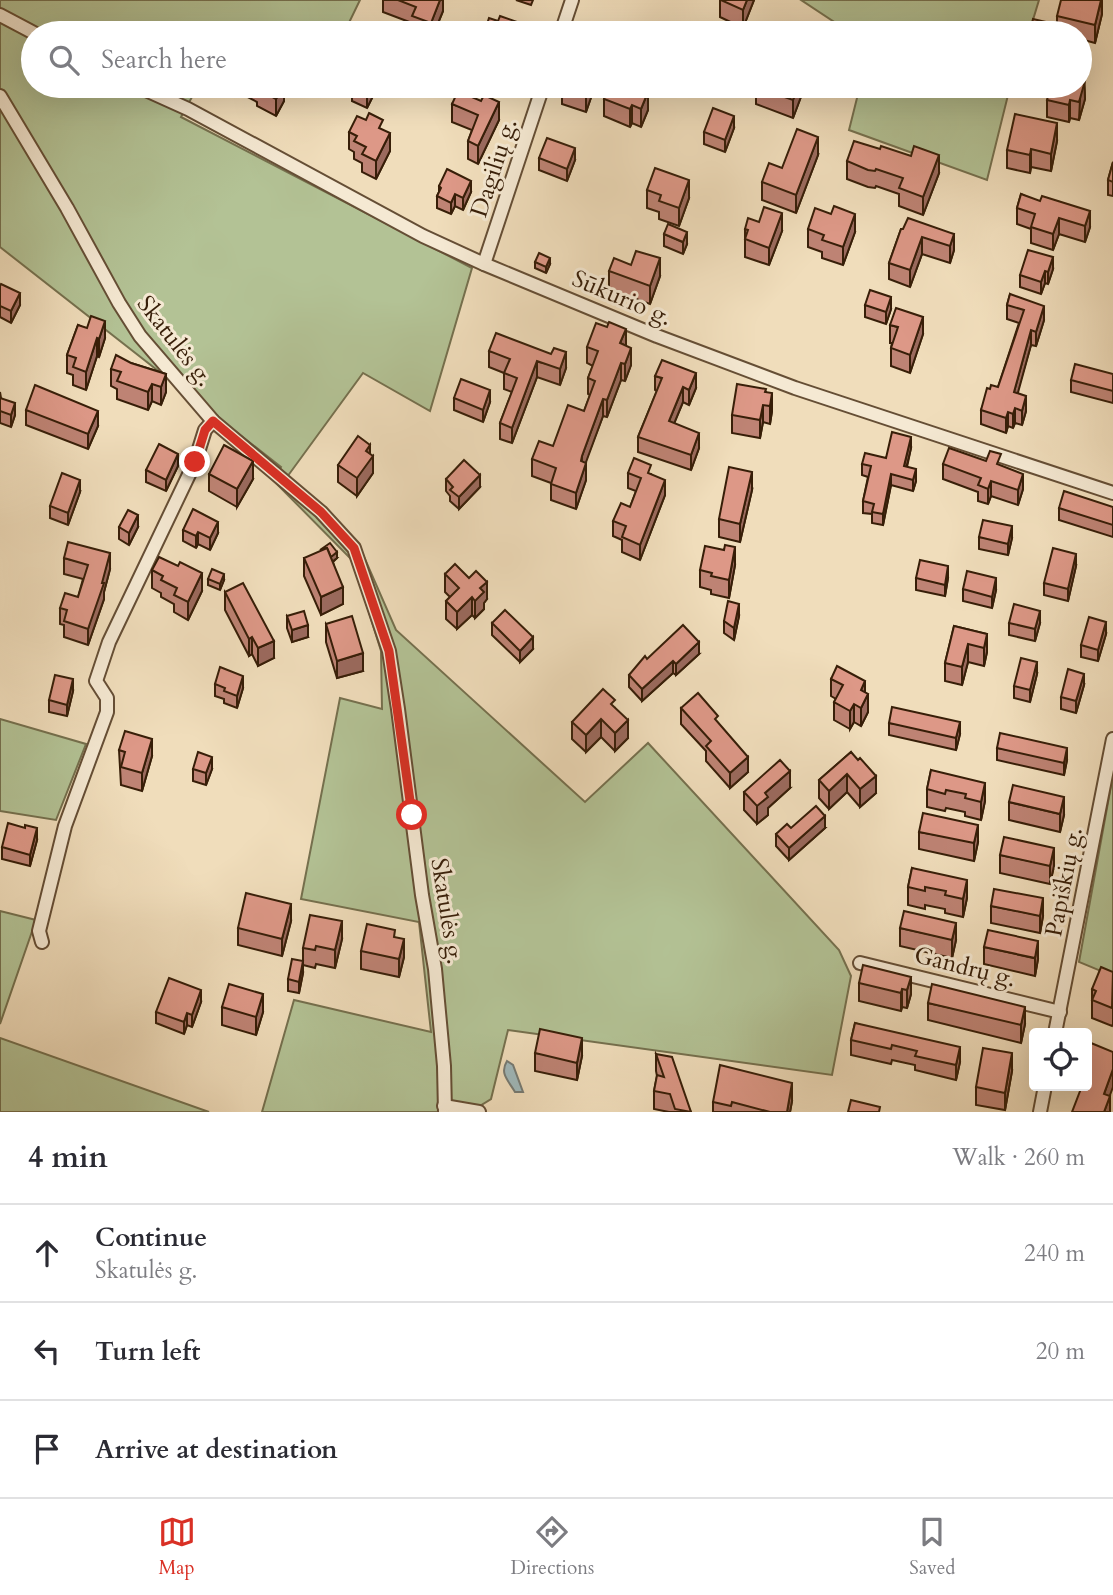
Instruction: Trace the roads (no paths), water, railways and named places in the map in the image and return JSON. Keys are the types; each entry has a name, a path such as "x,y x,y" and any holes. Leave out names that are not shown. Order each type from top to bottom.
{"street":[{"path":"565,21 572,0"},
{"path":"0,15 21,26"},
{"name":"Skatulės g.","path":"0,96 140,336 213,421 327,518 354,548 389,651 422,895 435,969 444,1066 444,1109"},
{"name":"Sūkurio g.","path":"164,98 423,236 484,264 657,336 795,388 1113,493"},
{"name":"Dagilių g.","path":"484,264 539,98"},
{"path":"42,942 39,931 65,826 107,712 107,698 96,681 109,642 195,462 205,430 213,421"},
{"name":"Papiškių g.","path":"1056,1028 1113,739"},
{"name":"Gandrų g.","path":"860,963 1060,1012"},
{"path":"1040,1112 1044,1091"},
{"path":"444,1109 479,1112"}],"water":[{"path":"507,1061 513,1065 523,1092 515,1092 506,1077 504,1070"}]}
